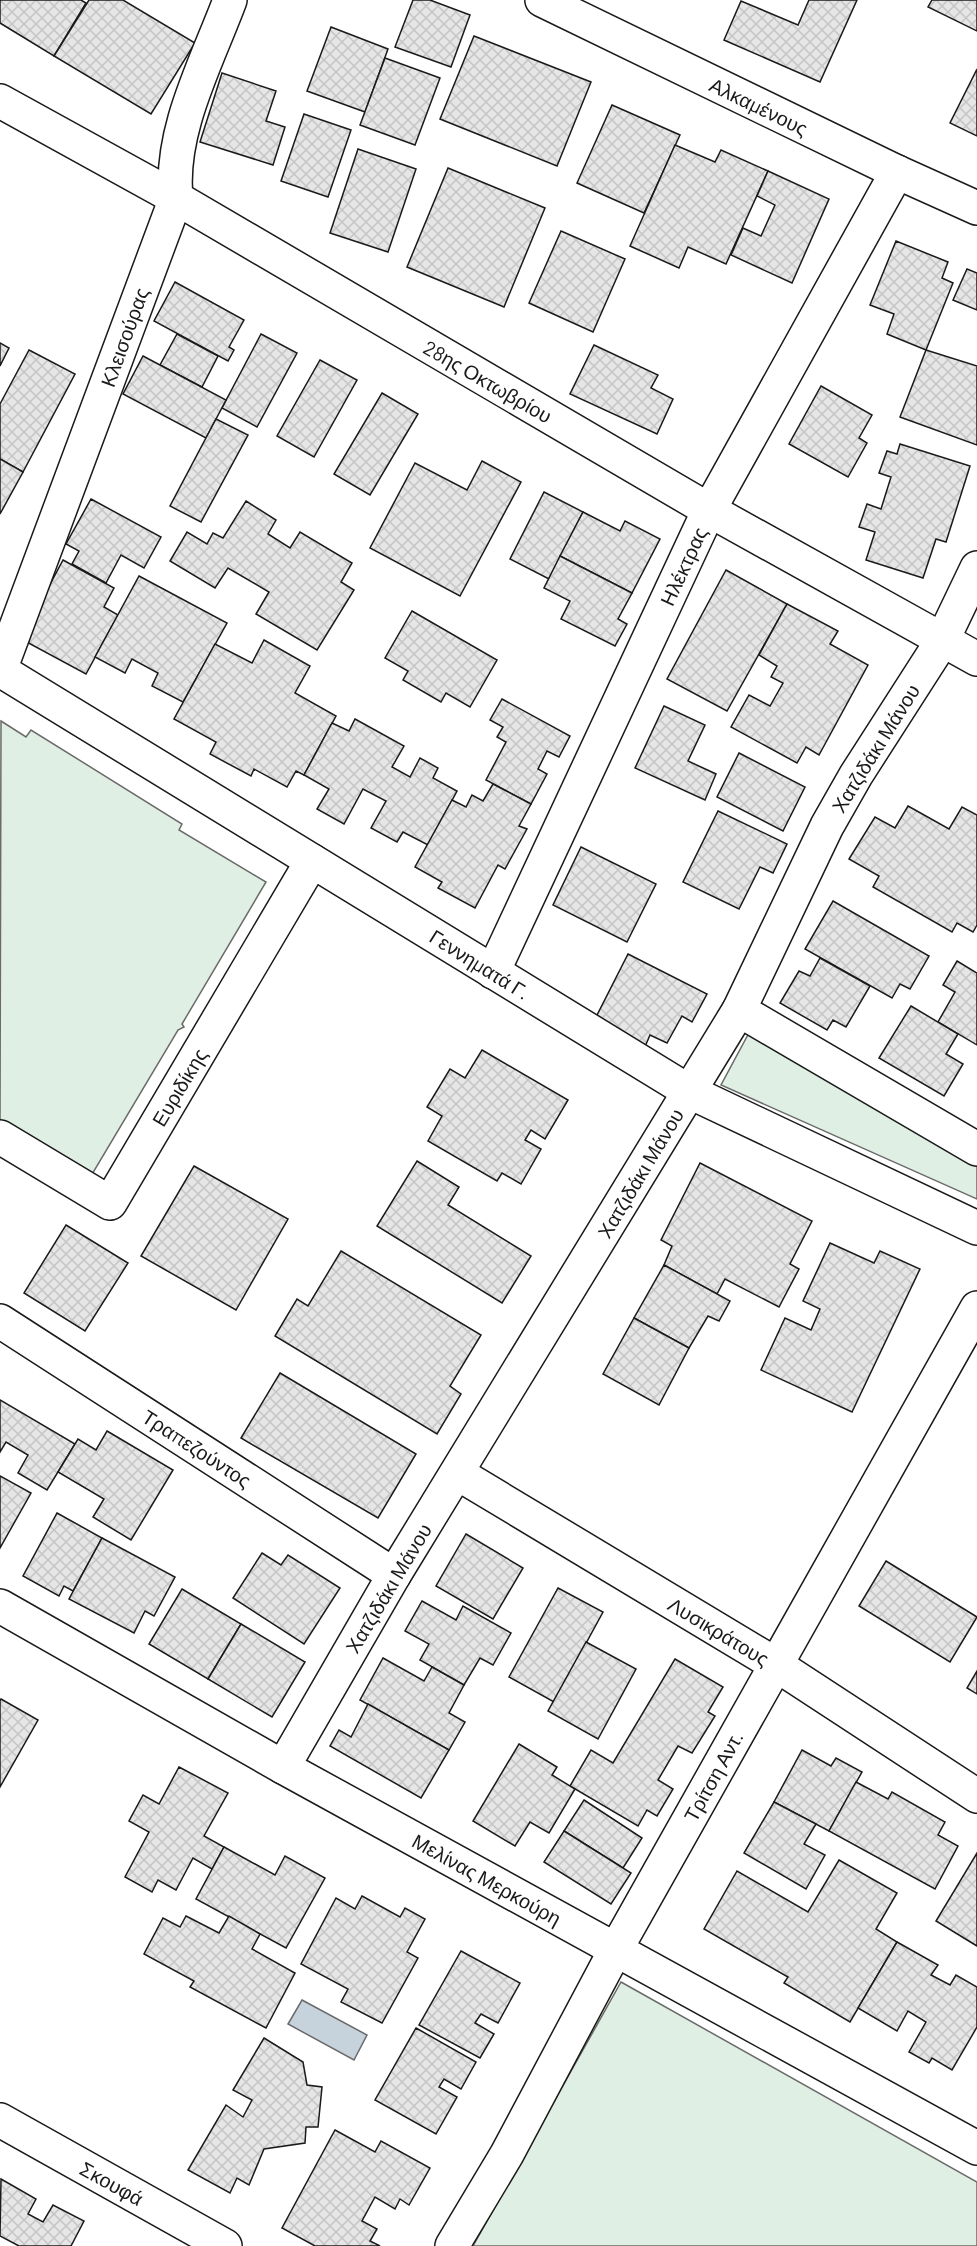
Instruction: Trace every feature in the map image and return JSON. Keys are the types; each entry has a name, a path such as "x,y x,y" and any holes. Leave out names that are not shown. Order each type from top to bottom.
{"street":[{"name":"Κλεισούρας","path":"0,670 176,198 174,178 183,127 230,0"},
{"name":"Αλκαμένους","path":"542,0 897,172 977,208"},
{"name":"28ης Οκτωβρίου","path":"0,101 176,198 709,510 977,659"},
{"name":"Ηλέκτρας","path":"493,972 709,510 897,172"},
{"name":"Χατζιδάκι Μάνου","path":"283,1767 394,1575 739,1010 827,826 856,775 942,641 977,568"},
{"name":"Γεννηματά Γ.","path":"0,670 690,1092 977,1228"},
{"name":"Ευριδίκης","path":"0,1137 110,1203 312,861"},
{"path":"739,1010 977,1149"},
{"name":"Τρίτση Αντ.","path":"453,2246 507,2154 616,1949 775,1664 977,1308"},
{"name":"Τραπεζούντος","path":"0,1321 394,1575"},
{"name":"Λυσικράτους","path":"457,1473 775,1664 977,1796"},
{"name":"Μελίνας Μερκούρη","path":"0,1606 283,1767 977,2148"},
{"name":"Σκουφά","path":"0,2120 225,2246"}],"green space":[{"path":"1,721 26,737 31,730 182,824 179,830 266,882 182,1024 184,1027 178,1030 91,1176 0,1122"},
{"path":"750,1031 977,1161 977,1199 721,1085"},
{"path":"621,1982 977,2182 977,2246 473,2246"}],"shaded area":[{"path":"302,2000 367,2035 354,2060 288,2024"}],"building":[{"path":"0,0 81,0 86,3 54,56 0,23"},
{"path":"89,0 123,0 195,43 151,114 54,56"},
{"path":"413,0 430,0 470,15 451,67 395,47"},
{"path":"809,0 857,0 820,82 724,40 741,1 798,25"},
{"path":"932,0 977,0 977,31 928,7"},
{"path":"331,27 388,49 365,112 307,91"},
{"path":"474,36 591,82 557,166 440,119"},
{"path":"385,58 440,78 415,145 360,125"},
{"path":"977,69 977,136 950,123"},
{"path":"222,73 276,91 266,121 285,127 273,165 200,142"},
{"path":"612,105 680,135 644,213 577,183"},
{"path":"304,114 351,130 328,197 281,181"},
{"path":"675,145 715,162 721,150 768,171 726,264 688,247 679,268 630,246"},
{"path":"358,149 416,169 388,252 330,233"},
{"path":"448,168 545,208 504,307 407,267"},
{"path":"768,171 829,199 792,283 731,255 743,228 761,236 775,205 757,196"},
{"path":"561,231 625,259 593,332 529,303"},
{"path":"896,241 948,262 942,278 953,283 926,350 887,334 894,314 870,305"},
{"path":"967,269 977,273 977,310 953,300"},
{"path":"175,282 244,320 229,347 234,350 228,361 154,321"},
{"path":"177,334 218,356 202,387 160,365"},
{"path":"261,334 297,353 257,427 222,408"},
{"path":"0,343 9,348 0,366"},
{"path":"594,345 658,375 651,388 673,399 657,434 570,394"},
{"path":"29,350 75,374 23,472 0,459 0,404"},
{"path":"926,350 977,366 977,445 900,417"},
{"path":"143,356 226,400 206,438 123,394"},
{"path":"320,360 357,380 314,457 277,436"},
{"path":"821,386 872,415 859,438 867,443 848,477 789,444"},
{"path":"382,393 418,414 370,495 334,474"},
{"path":"216,419 248,435 201,522 170,506"},
{"path":"900,444 970,466 946,542 936,539 923,578 866,560 875,532 859,527 867,504 881,509 891,477 879,473 887,451 897,454"},
{"path":"0,459 23,472 0,514"},
{"path":"482,461 521,482 460,596 370,548 415,463 467,490"},
{"path":"544,492 583,512 549,579 510,559"},
{"path":"91,499 161,537 144,568 121,555 106,583 72,564 79,551 66,544"},
{"path":"246,501 276,520 268,534 290,548 300,532 352,563 341,582 354,590 317,650 256,614 269,592 228,568 215,588 170,561 187,532 207,544 213,533 223,538"},
{"path":"583,512 620,531 625,521 660,539 632,593 560,556"},
{"path":"560,556 632,593 618,619 627,624 615,646 561,619 570,601 544,588"},
{"path":"63,560 114,588 104,607 118,615 86,674 21,639"},
{"path":"726,570 787,604 727,711 667,679"},
{"path":"139,576 227,623 183,702 152,686 158,673 132,659 125,673 95,657"},
{"path":"787,604 838,631 830,644 868,665 819,755 806,747 797,763 731,727 749,695 770,706 783,683 771,677 777,666 759,655"},
{"path":"412,611 497,660 470,707 446,693 441,702 403,680 408,671 385,658"},
{"path":"264,640 310,666 295,693 336,716 304,775 296,771 287,787 254,769 251,776 210,754 216,742 174,719 215,644 252,663"},
{"path":"502,699 570,736 559,757 547,751 538,769 547,774 531,804 486,780 506,742 497,737 503,727 490,720"},
{"path":"664,706 705,725 688,761 716,774 705,800 635,768"},
{"path":"355,719 404,746 392,767 410,777 420,758 438,768 433,778 457,791 428,845 403,832 397,842 371,828 386,801 363,789 344,824 317,809 329,789 304,775 332,723 349,731"},
{"path":"739,753 805,787 783,831 717,797"},
{"path":"493,784 531,804 519,826 527,829 505,869 498,865 475,908 438,888 442,882 415,867 452,800 466,807 472,795 483,801"},
{"path":"908,806 949,829 962,807 977,815 977,925 973,932 957,923 952,932 873,887 879,876 849,859 875,817 895,828"},
{"path":"718,811 787,844 773,873 760,867 739,909 683,882"},
{"path":"581,847 656,884 627,942 553,905"},
{"path":"833,901 929,956 910,989 900,984 892,998 805,949"},
{"path":"628,954 707,994 692,1022 682,1016 667,1043 650,1035 644,1049 593,1023"},
{"path":"820,958 870,986 846,1027 833,1020 827,1030 780,1003 799,971 810,976"},
{"path":"957,961 977,973 977,1045 938,1022 955,992 943,985"},
{"path":"911,1006 958,1034 946,1054 963,1064 944,1096 879,1058"},
{"path":"482,1050 568,1100 545,1139 531,1130 525,1140 541,1149 521,1184 502,1173 497,1181 428,1141 442,1116 427,1107 450,1069 465,1078"},
{"path":"417,1161 459,1187 448,1205 531,1256 502,1303 377,1226"},
{"path":"700,1163 812,1221 790,1264 799,1269 779,1307 725,1279 717,1294 664,1265 672,1246 661,1240"},
{"path":"194,1166 288,1219 236,1310 141,1256"},
{"path":"66,1225 128,1263 85,1331 24,1293"},
{"path":"830,1243 874,1263 880,1251 920,1269 852,1412 761,1370 785,1318 811,1330 820,1309 803,1301"},
{"path":"341,1251 481,1335 450,1386 461,1394 437,1434 275,1336 297,1299 308,1306"},
{"path":"664,1265 730,1301 719,1321 708,1316 689,1348 634,1318"},
{"path":"634,1318 689,1348 659,1405 603,1374"},
{"path":"280,1373 416,1454 378,1518 241,1438"},
{"path":"0,1400 75,1444 47,1490 18,1473 28,1455 6,1442 0,1452"},
{"path":"107,1431 173,1470 131,1540 93,1517 104,1499 58,1472 78,1439 96,1450"},
{"path":"0,1476 31,1493 0,1548"},
{"path":"57,1513 102,1538 73,1591 64,1586 59,1596 23,1576"},
{"path":"466,1534 523,1568 493,1619 436,1586"},
{"path":"102,1538 175,1577 154,1616 145,1611 134,1633 69,1599"},
{"path":"262,1553 281,1565 288,1555 340,1588 304,1644 233,1598"},
{"path":"886,1561 977,1617 950,1662 859,1606"},
{"path":"558,1588 603,1612 554,1702 509,1677"},
{"path":"182,1589 241,1624 208,1679 149,1644"},
{"path":"422,1601 456,1620 463,1606 511,1633 493,1665 480,1658 464,1685 420,1660 429,1644 405,1631"},
{"path":"241,1624 305,1662 272,1717 208,1679"},
{"path":"586,1642 636,1669 598,1739 548,1711"},
{"path":"383,1658 424,1681 432,1667 464,1685 449,1713 465,1722 449,1750 360,1700"},
{"path":"675,1659 723,1687 708,1712 715,1716 692,1753 678,1746 658,1780 673,1789 657,1816 647,1810 638,1826 570,1786 591,1750 613,1763"},
{"path":"977,1671 977,1694 967,1688"},
{"path":"1,1699 38,1720 0,1787 0,1701"},
{"path":"368,1704 449,1750 421,1798 330,1746 339,1730 351,1737"},
{"path":"519,1744 557,1767 552,1775 575,1789 549,1833 530,1822 515,1846 473,1821"},
{"path":"802,1750 831,1766 836,1758 862,1772 829,1831 774,1802"},
{"path":"179,1767 228,1793 204,1836 224,1847 212,1869 193,1858 176,1890 158,1880 152,1892 125,1877 149,1832 129,1821 143,1795 159,1804"},
{"path":"856,1782 888,1799 892,1792 945,1822 938,1835 958,1846 935,1889 829,1831"},
{"path":"584,1800 642,1838 623,1868 564,1831"},
{"path":"774,1802 816,1824 804,1844 825,1855 806,1889 744,1853"},
{"path":"564,1831 631,1873 611,1904 544,1862"},
{"path":"224,1847 275,1875 285,1856 325,1878 286,1948 196,1899"},
{"path":"977,1853 977,1946 936,1921"},
{"path":"839,1860 897,1893 876,1929 897,1942 850,2022 784,1983 788,1977 704,1929 737,1871 808,1912"},
{"path":"362,1896 400,1917 405,1908 425,1919 407,1952 418,1958 382,2023 341,2002 348,1989 301,1964 336,1898 355,1909"},
{"path":"186,1916 219,1933 229,1916 260,1934 252,1949 295,1973 266,2028 190,1987 194,1981 144,1954 163,1918 180,1927"},
{"path":"897,1942 938,1965 931,1975 950,1985 956,1975 977,1987 977,2027 952,2070 932,2058 929,2063 909,2052 926,2022 908,2011 897,2031 858,2008"},
{"path":"461,1951 520,1983 498,2023 481,2014 475,2023 494,2034 480,2058 419,2025"},
{"path":"416,2028 476,2062 461,2089 444,2079 439,2087 457,2097 436,2134 375,2100"},
{"path":"264,2038 303,2062 307,2085 322,2087 318,2127 306,2127 305,2143 264,2149 249,2185 237,2178 230,2193 188,2170 226,2105 243,2117 252,2100 233,2090"},
{"path":"335,2130 375,2152 381,2141 430,2168 409,2205 400,2199 395,2209 375,2197 362,2221 377,2229 370,2241 380,2246 315,2246 282,2228"},
{"path":"1,2179 36,2199 28,2214 43,2222 53,2205 84,2221 71,2246 19,2246 0,2236"}]}
